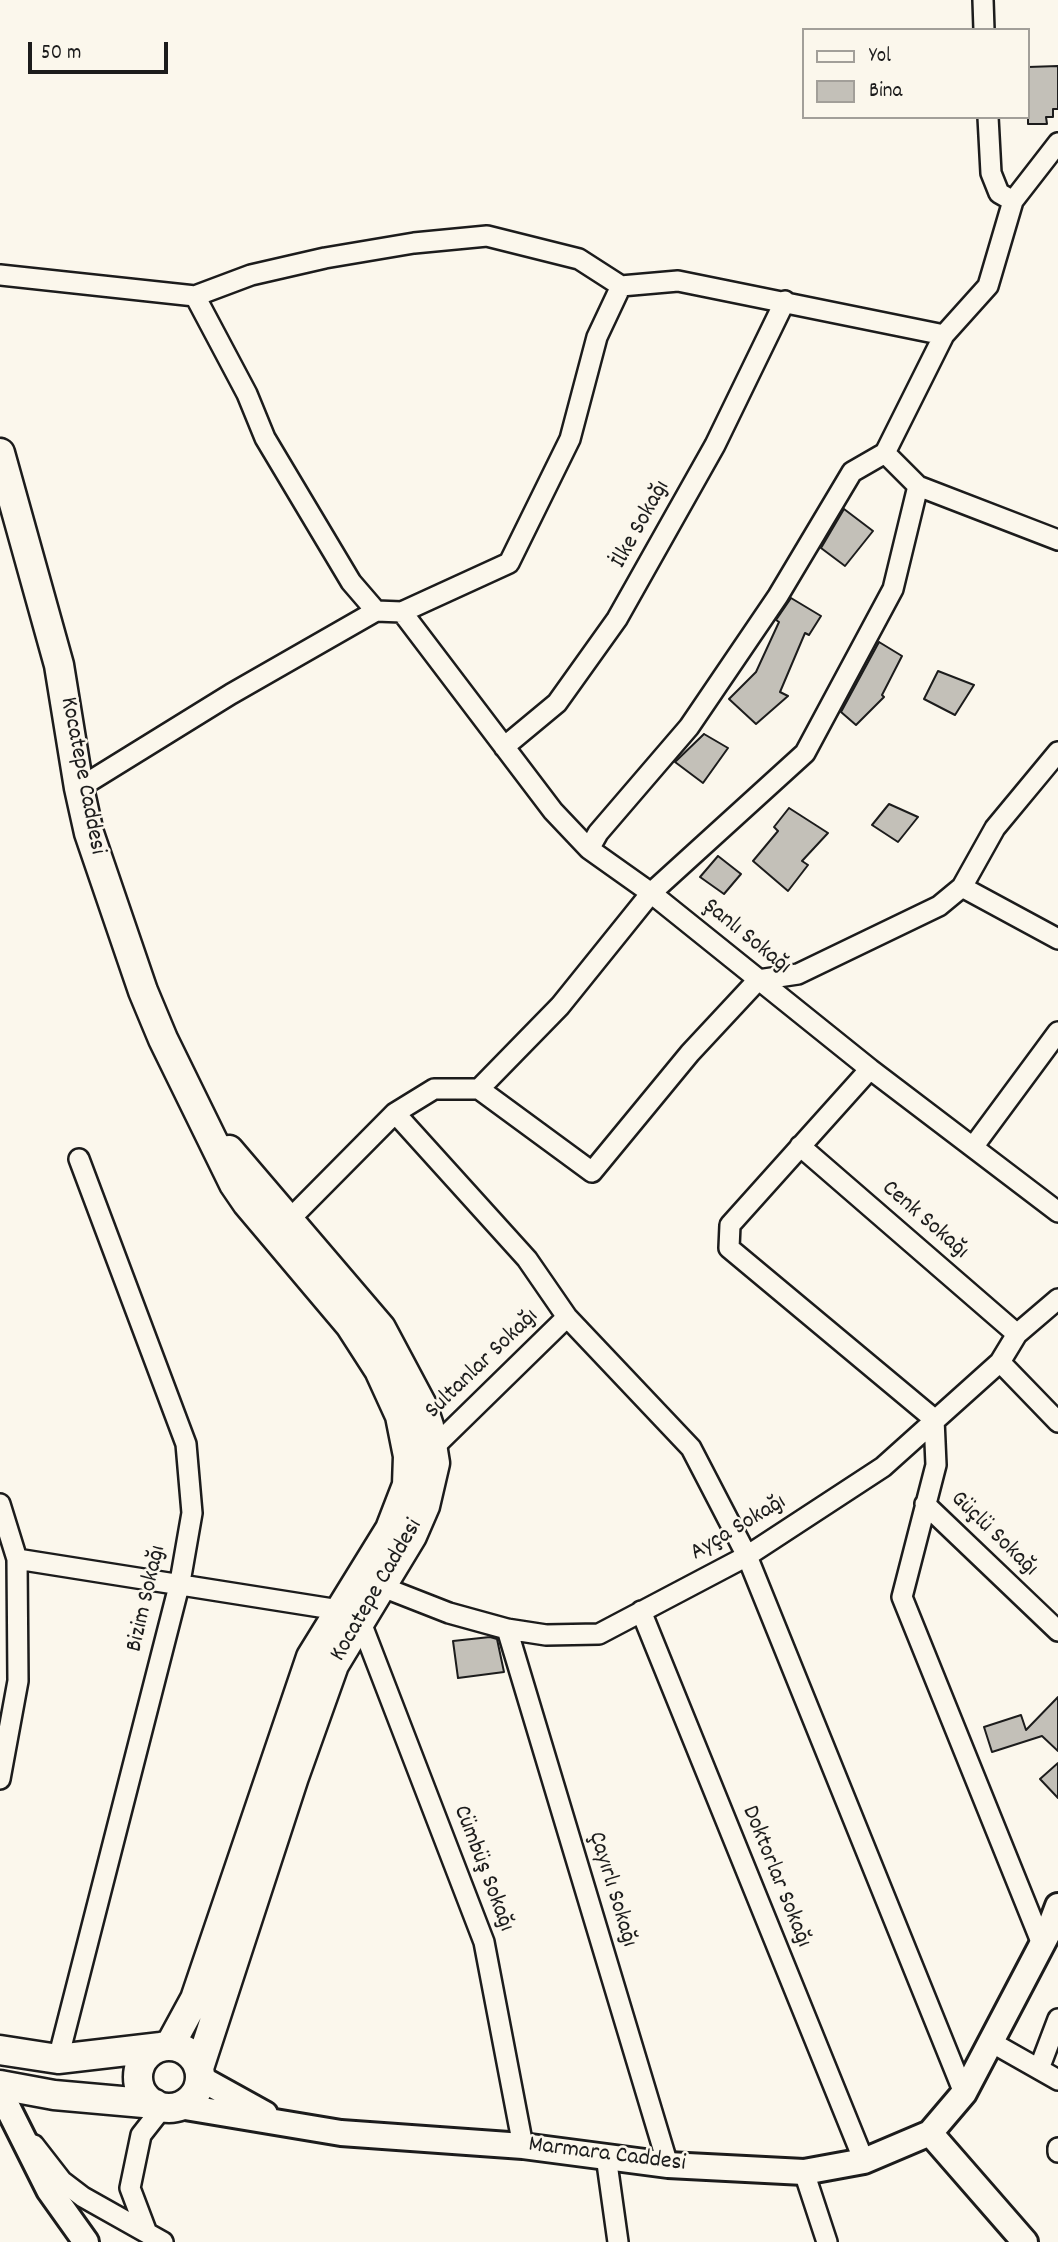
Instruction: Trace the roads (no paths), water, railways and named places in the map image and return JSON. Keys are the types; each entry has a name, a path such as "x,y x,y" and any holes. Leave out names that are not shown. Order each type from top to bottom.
{"main road":[{"name":"Kocatepe Caddesi","path":"0,453 60,665 79,788 97,861 163,1039 234,1184 281,1226 381,1328 422,1405 435,1463 425,1506 412,1536 370,1582"},
{"name":"Kocatepe Caddesi","path":"165,2046 195,1998 311,1657 349,1615 370,1582 402,1506 409,1470 400,1416 379,1370 281,1226"},
{"path":"409,1470 433,1447"},
{"name":"Kocatepe Caddesi","path":"200,2073 349,1615"},
{"path":"0,2050 58,2059 165,2046 188,2052 200,2073 194,2095 165,2106 146,2098 138,2079 144,2059 165,2046"},
{"name":"Marmara Caddesi","path":"0,2085 54,2095 165,2106"}],"street":[{"path":"983,0 984,28"},
{"path":"988,119 990,173 999,193 1013,201"},
{"path":"589,849 598,833 689,727 778,596 852,472 885,453 943,335 988,286 1013,201 1058,143"},
{"path":"0,275 195,296 251,275 325,258 487,236 579,259 621,286 678,281 943,335"},
{"path":"79,788 231,694 376,611 402,612 509,563 570,439 597,337 621,286"},
{"path":"195,296 247,394 265,438 351,583 376,611"},
{"name":"İlke Sokağı","path":"504,747 557,703 617,619 715,445 785,301"},
{"path":"885,453 918,486 1058,540"},
{"path":"479,1090 560,1006 651,893 805,753 892,589 918,486"},
{"name":"Şanlı Sokağı","path":"402,612 553,811 589,849 651,893 870,1069 1058,1212"},
{"path":"281,1226 395,1113 434,1089 479,1090 592,1172 690,1054 758,980 798,974 939,905 962,887 995,828 1058,752"},
{"path":"962,887 1058,939"},
{"path":"973,1147 1058,1032"},
{"path":"870,1069 730,1225 729,1248 934,1419 936,1465 902,1597 1042,1944"},
{"path":"395,1113 527,1259 567,1317 691,1448 747,1556 964,2093"},
{"name":"Cenk Sokağı","path":"800,1146 1017,1334"},
{"name":"Bizim Sokağı","path":"58,2059 180,1582 192,1513 186,1444 79,1159"},
{"name":"Ayça Sokağı","path":"370,1582 449,1613 507,1629 546,1636 599,1633 747,1556 883,1467 1000,1362 1017,1334 1058,1299"},
{"name":"Sultanlar Sokağı","path":"433,1447 567,1317"},
{"path":"1000,1362 1058,1422"},
{"path":"0,1504 17,1559 18,1681 0,1779"},
{"name":"Güçlü Sokağı","path":"925,1504 1058,1631"},
{"path":"17,1559 180,1582 349,1615"},
{"name":"Doktorlar Sokağı","path":"641,1611 864,2161"},
{"name":"Cümbüş Sokağı","path":"349,1615 484,1942 523,2146"},
{"name":"Çayırlı Sokağı","path":"507,1629 668,2165"},
{"name":"Marmara Caddesi","path":"165,2106 278,2121 341,2133 523,2146 668,2165 804,2172 864,2161 930,2133 964,2093 1042,1944 1058,1906"},
{"path":"1039,2069 1058,2019"},
{"path":"991,2042 1058,2080"},
{"name":"Marmara Caddesi","path":"200,2073 278,2121"},
{"path":"0,2092 49,2190 86,2242"},
{"path":"155,2237 130,2188 141,2136 165,2106"},
{"path":"930,2133 1025,2242"},
{"path":"19,2134 33,2143 62,2181 83,2197 155,2237"},
{"path":"606,2155 618,2242"},
{"path":"804,2172 827,2242"}]}
